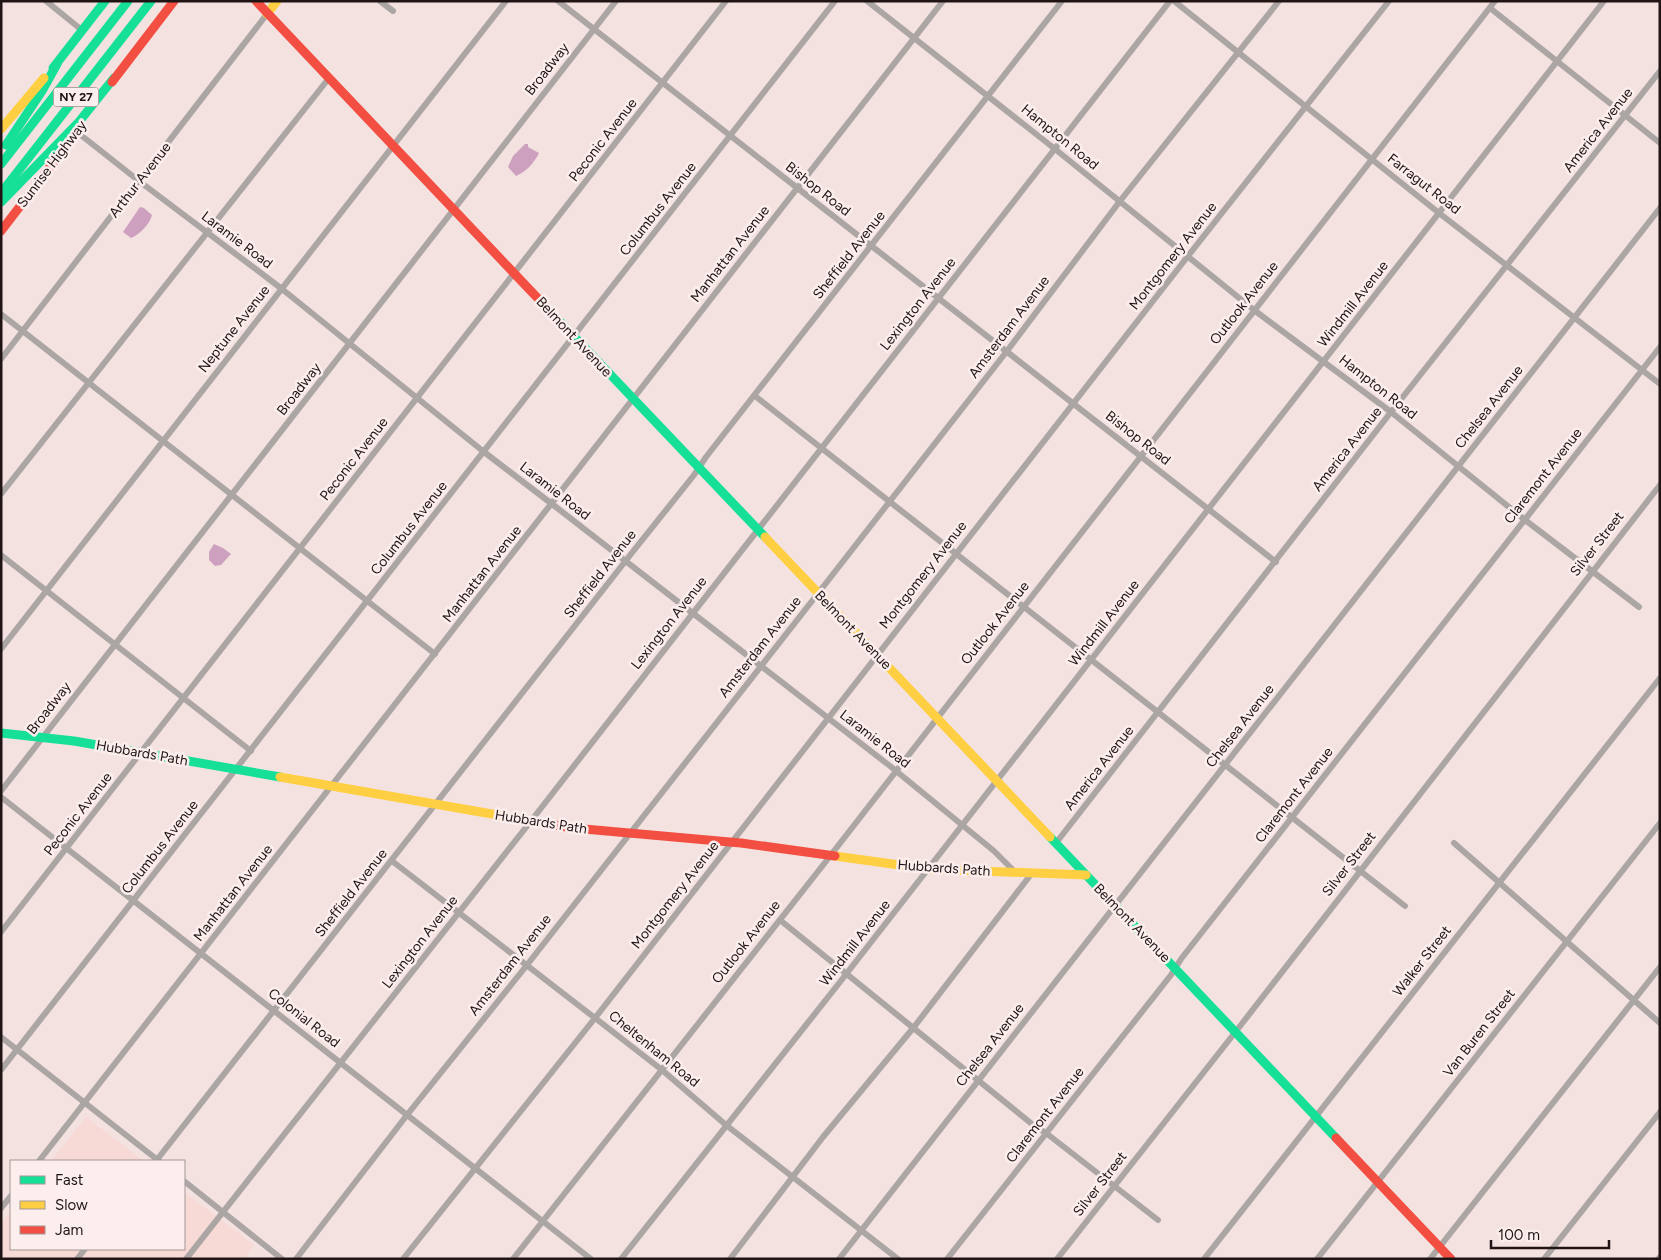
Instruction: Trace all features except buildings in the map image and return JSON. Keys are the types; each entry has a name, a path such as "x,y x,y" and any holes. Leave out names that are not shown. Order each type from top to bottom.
{"main road":[{"path":"1,129 83,31 105,1"},
{"name":"NY 27","path":"1,164 128,1"},
{"name":"Sunrise Highway","path":"1,193 151,1"},
{"name":"Sunrise Highway","path":"1,231 77,132 114,78 174,1"},
{"name":"Belmont Avenue","path":"256,1 1451,1259"},
{"name":"Arthur Avenue","path":"267,14 277,1"},
{"path":"1,154 42,91 56,64"},
{"path":"1,202 78,123 114,78"},
{"name":"Hubbards Path","path":"1,733 43,736 582,829 732,842 928,869 1086,875"}],"street":[{"path":"46,1 83,31"},
{"path":"380,1 392,11"},
{"name":"Neptune Avenue","path":"1,649 506,1"},
{"name":"Bishop Road","path":"558,1 1276,562"},
{"name":"Broadway","path":"1,791 616,1"},
{"name":"Peconic Avenue","path":"1,932 418,399 726,1"},
{"name":"Columbus Avenue","path":"1,1070 835,1"},
{"name":"Hampton Road","path":"867,1 1055,149 1254,310 1391,412 1525,520 1639,607"},
{"name":"Manhattan Avenue","path":"40,1160 944,1"},
{"name":"Sheffield Avenue","path":"158,1160 756,396 1062,1"},
{"name":"Lexington Avenue","path":"186,1259 460,913 1170,1"},
{"name":"Farragut Road","path":"1174,1 1439,213 1660,384"},
{"name":"Amsterdam Avenue","path":"296,1259 407,1115 890,502 1120,201 1279,1"},
{"name":"Montgomery Avenue","path":"403,1259 595,1018 1188,256 1389,1"},
{"name":"Outlook Avenue","path":"513,1259 830,856 1495,1"},
{"name":"Windmill Avenue","path":"621,1259 847,974 1604,1"},
{"path":"1490,8 1660,143"},
{"name":"Arthur Avenue","path":"1,358 267,14"},
{"name":"America Avenue","path":"1056,842 1660,71"},
{"path":"1,494 329,78"},
{"name":"Laramie Road","path":"77,132 282,289 484,452 896,771 963,824 1000,856 1015,872"},
{"name":"Chelsea Avenue","path":"839,1259 1660,208"},
{"path":"1,314 435,654"},
{"name":"Claremont Avenue","path":"948,1259 1660,347"},
{"path":"756,396 1405,906"},
{"name":"Silver Street","path":"1057,1259 1660,485"},
{"path":"1,555 251,751"},
{"name":"Walker Street","path":"1204,1259 1660,678"},
{"name":"Colonial Road","path":"1,797 591,1259"},
{"name":"Van Buren Street","path":"1318,1259 1660,823"},
{"path":"1454,843 1660,1023"},
{"name":"Cheltenham Road","path":"392,861 662,1070 726,1125 898,1259"},
{"path":"730,1259 823,1137 914,1027 1032,873"},
{"path":"780,920 1032,1124 1158,1220"},
{"path":"1430,1259 1660,967"},
{"path":"1,1037 156,1160"},
{"path":"1544,1259 1660,1112"},
{"path":"185,1182 282,1259"},
{"path":"1,1208 10,1197"}],"shaded area":[{"path":"525,144 528,144 528,147 539,153 524,172 516,176 508,167 513,156"},
{"path":"140,207 152,215 144,229 131,238 123,232"},
{"path":"214,544 231,554 221,565 215,566 209,560 209,552"},
{"path":"86,1117 143,1160 52,1160"},
{"path":"185,1193 254,1245 244,1259 1,1259 1,1224 10,1212 10,1250 185,1250"}],"traffic: fast":[{"path":"53,68 105,1"},
{"path":"1,164 128,1"},
{"path":"1,193 151,1"},
{"path":"6,145 42,91 57,64"},
{"path":"1,202 78,123 114,78"},
{"path":"547,308 765,537"},
{"path":"1,733 74,741 280,777"},
{"path":"1050,837 1336,1138"}],"traffic: slow":[{"path":"267,14 277,1"},
{"path":"1,129 44,78"},
{"path":"765,537 1050,837"},
{"path":"280,777 555,825"},
{"path":"835,856 928,869 1086,875"}],"traffic: jam":[{"path":"112,82 174,1"},
{"path":"256,1 547,308"},
{"path":"1,231 80,128"},
{"path":"555,825 741,843 835,856"},
{"path":"1336,1138 1451,1259"}]}
